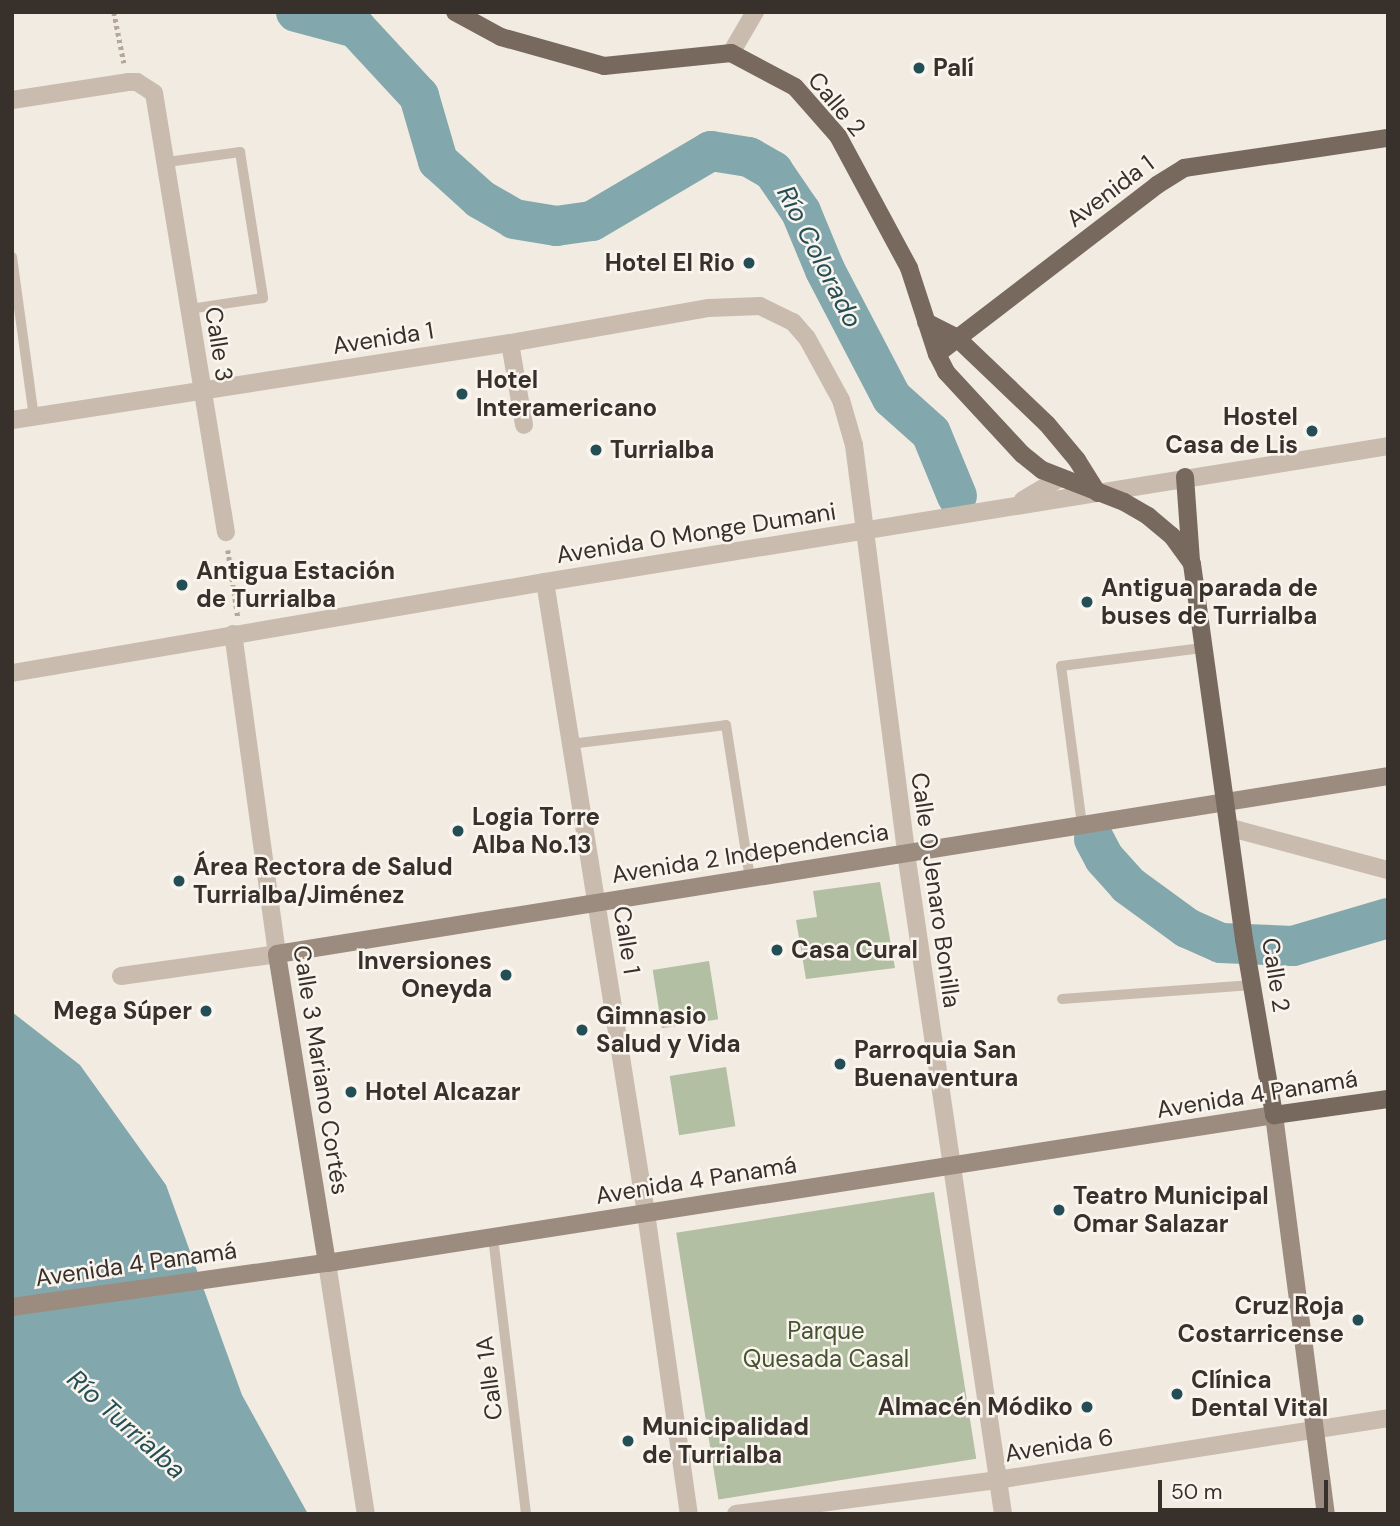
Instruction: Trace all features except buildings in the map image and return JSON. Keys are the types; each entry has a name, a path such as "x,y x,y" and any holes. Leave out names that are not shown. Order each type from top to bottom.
{"main road":[{"path":"455,12 501,37 604,66 731,53"},
{"name":"Calle 2","path":"731,53 795,86 838,135 909,268 937,354 946,372 1022,454 1042,470 1124,502 1148,516 1172,536 1192,564 1202,648 1231,828 1244,939 1274,1115"},
{"name":"Avenida 1","path":"937,354 1157,185 1184,168 1388,138"},
{"path":"926,322 957,338 1047,424 1077,460 1098,493"},
{"path":"1185,477 1192,564"},
{"name":"Avenida 4 Panamá","path":"1274,1115 1388,1099"}],"street":[{"path":"731,53 755,12"},
{"path":"12,100 128,82"},
{"name":"Calle 3","path":"128,82 137,82 154,93 226,532"},
{"name":"Avenida 1","path":"12,420 510,343 709,308 760,306"},
{"name":"Calle 0 Jenaro Bonilla","path":"760,306 793,322 807,338 841,400 854,445 906,853 1003,1514"},
{"path":"510,343 524,425"},
{"name":"Avenida 0 Monge Dumani","path":"12,673 545,582 1388,446"},
{"path":"1014,506 1059,478"},
{"name":"Calle 1","path":"545,582 646,1213 689,1514"},
{"name":"Calle 3 Mariano Cortés","path":"237,633 277,954 366,1514"},
{"name":"Avenida 2 Independencia","path":"121,976 277,954 1388,776"},
{"path":"1231,828 1388,870"},
{"name":"Avenida 4 Panamá","path":"12,1307 327,1263 1274,1115"},
{"name":"Calle 2","path":"1274,1115 1326,1514"},
{"name":"Avenida 6","path":"736,1514 997,1480 1388,1418"}],"lane":[{"path":"167,162 240,152 263,298 189,309"},
{"path":"12,257 34,416"},
{"path":"1082,825 1061,666 1202,648"},
{"path":"570,744 726,725 750,878"},
{"path":"1062,999 1251,980"},
{"name":"Calle 1A","path":"493,1237 526,1514"}],"path":[{"path":"114,12 128,82"},
{"path":"226,532 237,633"}],"green space":[{"path":"880,882 895,968 806,979 796,920 817,917 813,891"},
{"path":"709,961 718,1019 662,1028 653,970"},
{"path":"726,1067 735,1126 679,1135 670,1076"},
{"name":"Parque Quesada Casal","path":"934,1192 976,1459 718,1500 676,1233"}],"water":[{"name":"Río Turrialba","path":"12,1012 80,1065 166,1185 242,1395 308,1514 12,1514"}],"waterway":[{"name":"Río Colorado","path":"296,12 356,28 419,96 438,161 480,199 514,219 556,226 592,221 711,151 749,157 773,171 801,212 825,270 892,398 931,433 957,496"},
{"name":"Río Colorado","path":"1094,839 1104,858 1128,885 1187,928 1221,943 1293,946 1388,918"}],"place":[{"name":"Palí","path":"919,68"},
{"name":"Hotel El Rio","path":"749,263"},
{"name":"Hotel Interamericano","path":"462,394"},
{"name":"Hostel Casa de Lis","path":"1312,431"},
{"name":"Turrialba","path":"596,450"},
{"name":"Antigua Estación de Turrialba","path":"182,585"},
{"name":"Antigua parada de buses de Turrialba","path":"1087,602"},
{"name":"Logia Torre Alba No.13","path":"458,831"},
{"name":"Área Rectora de Salud Turrialba/Jiménez","path":"179,881"},
{"name":"Casa Cural","path":"777,950"},
{"name":"Inversiones Oneyda","path":"506,975"},
{"name":"Mega Súper","path":"206,1011"},
{"name":"Gimnasio Salud y Vida","path":"582,1030"},
{"name":"Parroquia San Buenaventura","path":"840,1064"},
{"name":"Hotel Alcazar","path":"351,1092"},
{"name":"Teatro Municipal Omar Salazar","path":"1059,1210"},
{"name":"Cruz Roja Costarricense","path":"1358,1320"},
{"name":"Clínica Dental Vital","path":"1177,1394"},
{"name":"Almacén Módiko","path":"1087,1407"},
{"name":"Municipalidad de Turrialba","path":"628,1441"}]}
